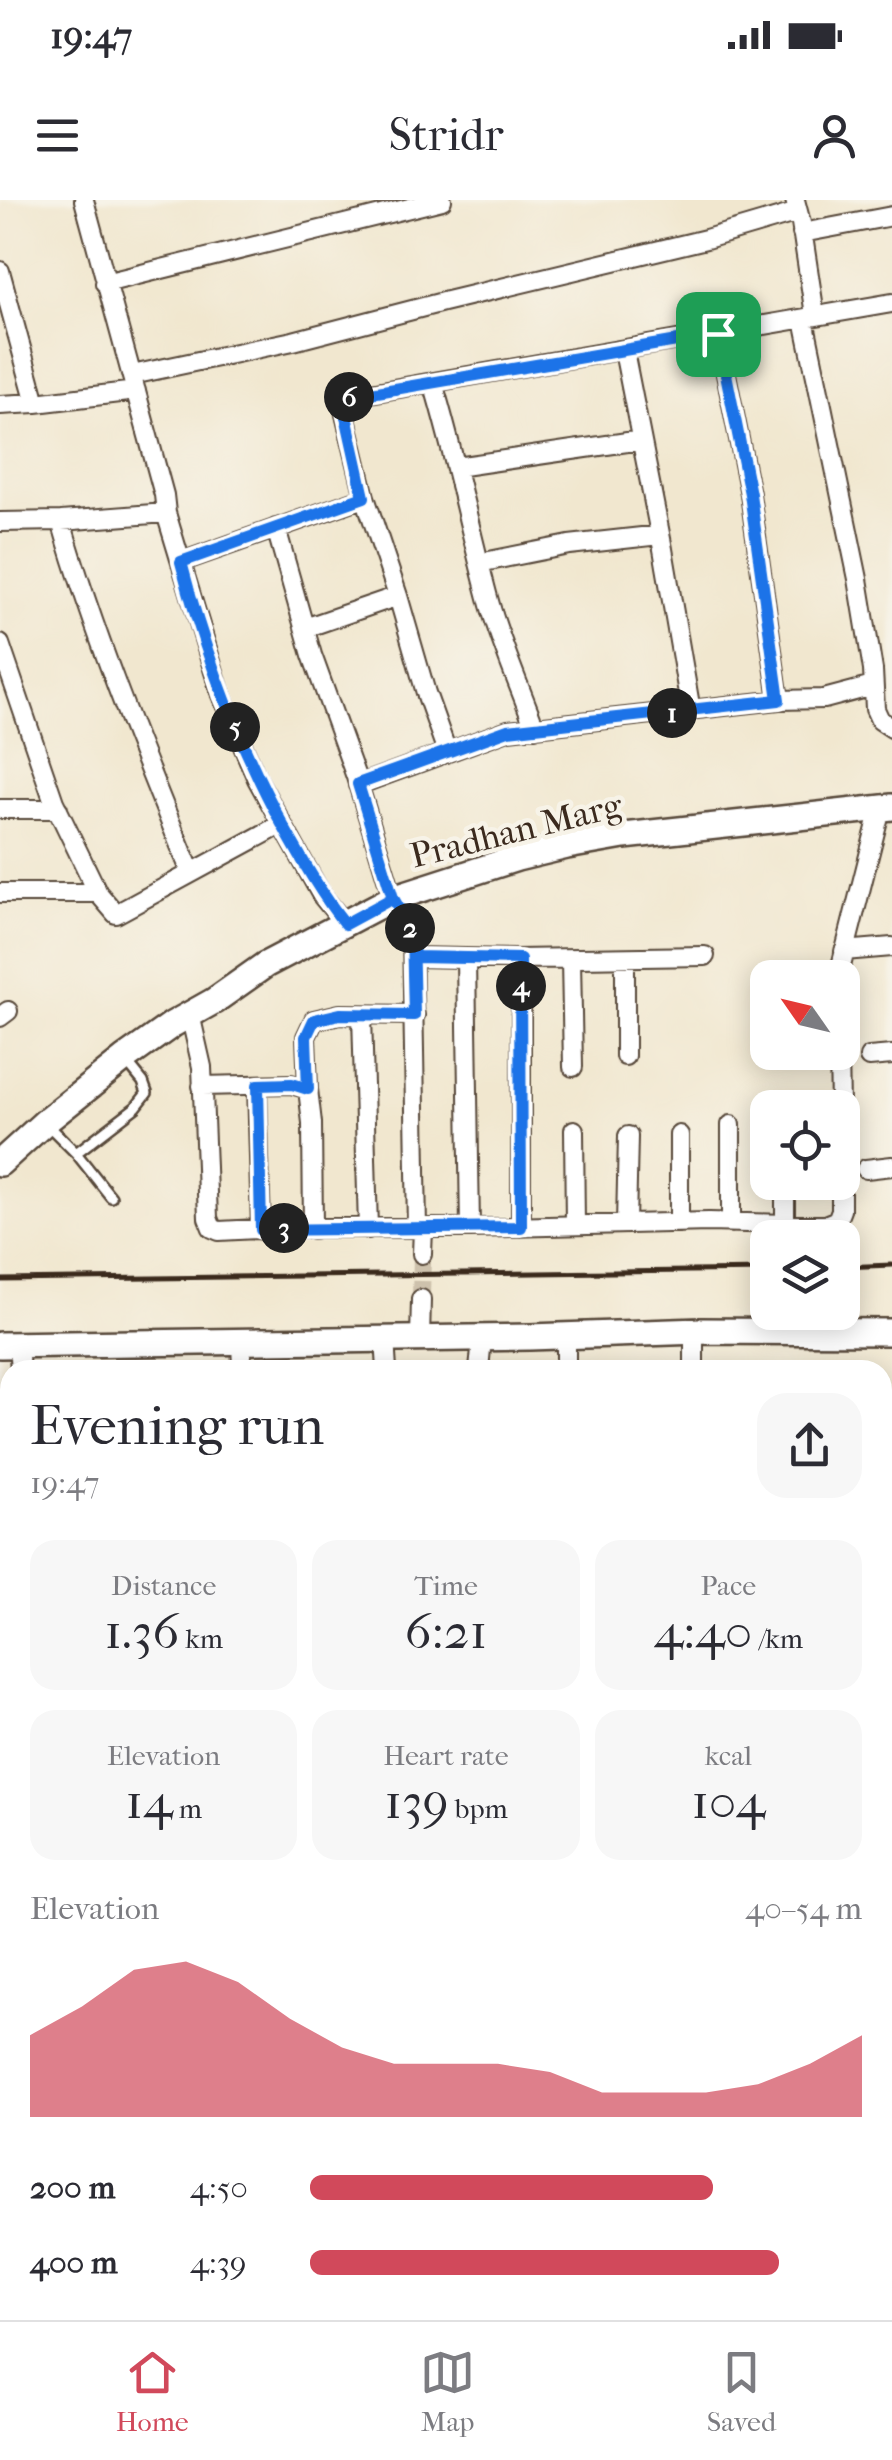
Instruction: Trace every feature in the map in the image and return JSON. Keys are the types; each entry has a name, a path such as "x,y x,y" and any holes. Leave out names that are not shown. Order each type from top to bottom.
{"street":[{"path":"84,200 166,513 221,695 257,779 322,896 345,924"},
{"path":"105,283 442,200"},
{"path":"0,405 36,403 134,382 706,239 796,206 810,317 874,670 875,709 880,720 892,728"},
{"path":"802,233 892,216"},
{"path":"0,271 36,403"},
{"path":"447,752 364,497 342,398 892,303"},
{"path":"718,334 750,494 779,700"},
{"path":"624,350 690,710"},
{"path":"433,383 492,610 535,728"},
{"path":"456,468 641,440"},
{"path":"181,562 364,497"},
{"path":"0,522 166,513"},
{"path":"61,521 122,702 191,872"},
{"path":"276,528 312,655 393,898 412,932 422,1254"},
{"path":"479,563 569,545 660,535"},
{"path":"305,628 398,596"},
{"path":"0,644 58,809 98,893 116,914 282,824"},
{"path":"358,784 508,730 779,700 824,699 873,686"},
{"path":"0,710 21,710"},
{"path":"842,960 886,807"},
{"name":"Pradhan Marg","path":"0,1163 124,1059 190,1014 266,964 393,898 566,846 886,807"},
{"path":"0,808 58,809"},
{"path":"0,893 98,893"},
{"path":"844,951 892,948"},
{"path":"414,957 705,956"},
{"path":"466,958 470,1228"},
{"path":"571,958 574,1067"},
{"path":"625,958 625,1056"},
{"path":"520,959 521,1227"},
{"path":"190,1014 202,1067 208,1218 212,1228 219,1231 750,1223"},
{"path":"314,1228 306,1037 314,1020 340,1014 414,1015"},
{"path":"362,1015 368,1229"},
{"path":"869,1057 892,1055"},
{"path":"202,1086 292,1084 308,1089"},
{"path":"258,1085 261,1230"},
{"path":"730,1125 731,1223"},
{"path":"574,1130 576,1226"},
{"path":"679,1223 680,1135"},
{"path":"626,1224 628,1136"},
{"path":"866,1168 892,1166"},
{"path":"420,1338 421,1299"},
{"path":"694,1332 694,1360"},
{"path":"12,1353 241,1341 892,1332"},
{"path":"566,1336 566,1360"},
{"path":"386,1338 387,1360"},
{"path":"480,1360 482,1338"},
{"path":"241,1341 242,1360"}],"lane":[{"path":"76,1153 147,1093 124,1059"},
{"path":"46,1122 112,1197"}],"tunnel":[{"path":"421,1299 422,1254"}],"railway":[{"path":"860,1266 892,1265"},
{"path":"0,1280 750,1270"}],"route":[{"path":"718,334 342,398 364,497 181,562 221,695 257,779 322,896 345,924 393,898 412,932 414,957 520,959 521,1227 261,1230 258,1085 292,1084 308,1089 306,1037 314,1020 340,1014 414,1015 412,932 393,898 358,784 508,730 779,700 750,494 718,334"}]}
